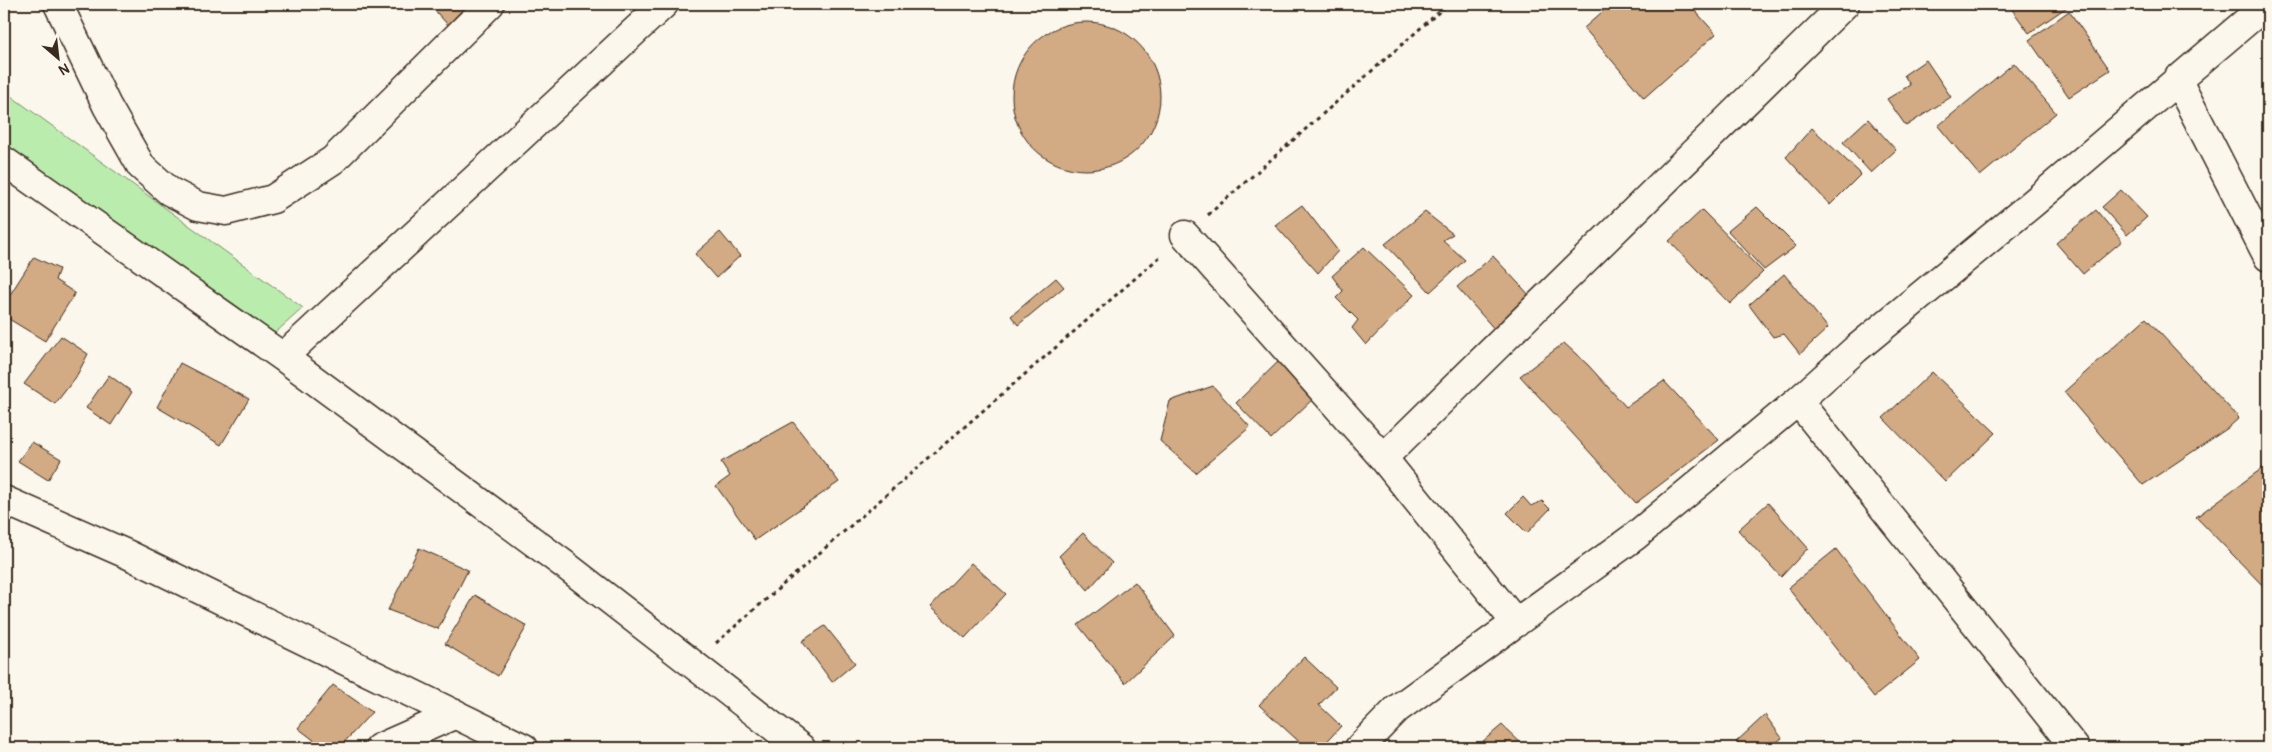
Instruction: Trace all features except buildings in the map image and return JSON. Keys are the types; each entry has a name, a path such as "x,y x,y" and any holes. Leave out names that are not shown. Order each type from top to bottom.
{"street":[{"path":"58,4 107,106 141,166 169,191 198,206 226,212 273,199 333,160 490,4"},
{"path":"283,356 664,4"},
{"path":"1383,458 1846,4"},
{"path":"1359,748 1397,709 1634,537 1798,401 1856,349 2033,203 2267,4"},
{"path":"2177,79 2268,257"},
{"path":"4,161 283,356 566,565 802,748"},
{"path":"1185,235 1383,458 1516,623"},
{"path":"1798,401 2075,748"},
{"path":"4,500 129,556 524,748"},
{"path":"379,748 456,714"}],"path":[{"path":"693,663 1448,4"}],"green space":[{"path":"4,91 303,308 275,333 4,144"}]}
